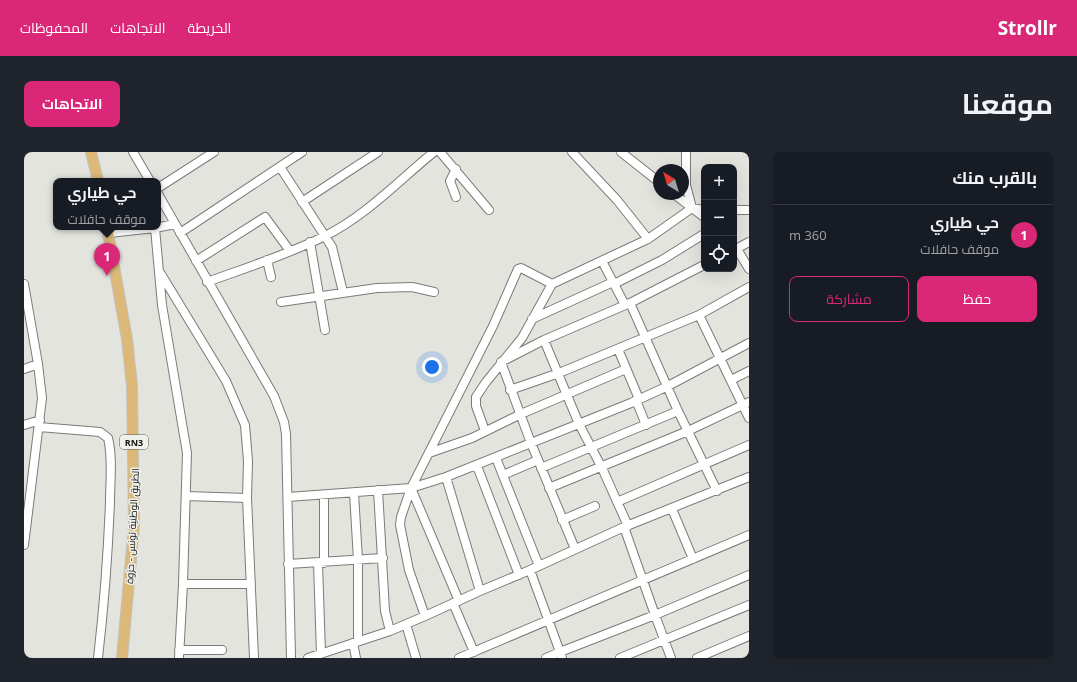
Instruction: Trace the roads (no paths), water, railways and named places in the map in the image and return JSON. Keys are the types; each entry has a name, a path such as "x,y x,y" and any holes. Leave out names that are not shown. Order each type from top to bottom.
{"main road":[{"path":"91,152 97,178"},
{"name":"الطريق الوطنية تونس - حزوة","path":"108,230 127,339 134,424 134,526 122,658"}],"street":[{"path":"133,152 148,178"},
{"path":"161,186 214,152"},
{"path":"180,233 302,152"},
{"path":"302,202 378,152"},
{"path":"207,282 290,251 324,236 360,213 394,188 414,167 434,152"},
{"path":"440,152 456,169 489,210"},
{"path":"572,152 617,200 648,239"},
{"path":"621,152 653,177"},
{"path":"686,152 686,185 692,208"},
{"path":"280,167 332,247 343,292"},
{"path":"456,169 450,181 456,197"},
{"path":"161,199 207,282 274,396 284,422 286,434 288,497 288,564 291,658"},
{"path":"682,200 701,215"},
{"path":"485,431 475,402 486,382 517,344 552,284 648,239 692,208 701,210"},
{"path":"737,210 749,210"},
{"path":"196,261 266,217 290,251"},
{"path":"161,227 175,224"},
{"path":"155,230 168,346 182,417 187,453 183,584 179,654 222,650"},
{"path":"532,319 662,260 701,236"},
{"path":"310,242 325,330"},
{"path":"737,248 749,242"},
{"path":"737,251 749,269"},
{"path":"267,260 271,277"},
{"path":"602,261 628,304 717,491"},
{"path":"501,362 544,340 628,304 701,267"},
{"path":"425,616 409,570 400,525 401,516 411,488 494,326 518,269 521,268 552,284"},
{"path":"159,271 226,381 243,418 247,434 247,498 254,658"},
{"path":"24,284 38,364 42,398 24,545"},
{"path":"281,302 343,292 399,287 412,287 434,292"},
{"path":"510,390 559,373 700,315 749,287"},
{"path":"700,315 720,359 731,380 746,403 749,418"},
{"path":"544,340 579,424 602,468 617,502 654,615 671,658"},
{"path":"288,497 324,496 411,488 446,477 477,466 638,400 668,386 749,343"},
{"path":"618,349 646,425"},
{"path":"501,362 510,390 575,549"},
{"path":"24,369 38,364"},
{"path":"429,452 472,438 520,414 626,369"},
{"path":"731,380 749,371"},
{"path":"549,488 602,468 688,431 746,403"},
{"path":"503,475 592,448 678,411"},
{"path":"24,425 40,424 100,432 108,438 110,470 109,516 104,610 98,658"},
{"path":"617,502 749,445"},
{"path":"496,458 539,566"},
{"path":"477,466 519,575"},
{"path":"446,477 480,591"},
{"path":"308,658 390,631 626,527 749,477"},
{"path":"411,488 474,652"},
{"path":"378,490 385,611 390,631"},
{"path":"354,493 358,560 356,658"},
{"path":"186,496 247,498"},
{"path":"321,654 321,563 324,496"},
{"path":"562,520 595,506"},
{"path":"672,509 692,559"},
{"path":"459,658 642,579 749,535"},
{"path":"288,564 383,558"},
{"path":"530,570 561,655"},
{"path":"546,658 561,655 749,575"},
{"path":"183,584 251,584"},
{"path":"620,658 749,605"},
{"path":"406,624 416,658"},
{"path":"697,658 749,636"}],"place":[{"name":"حي طياري","path":"107,276"}]}
